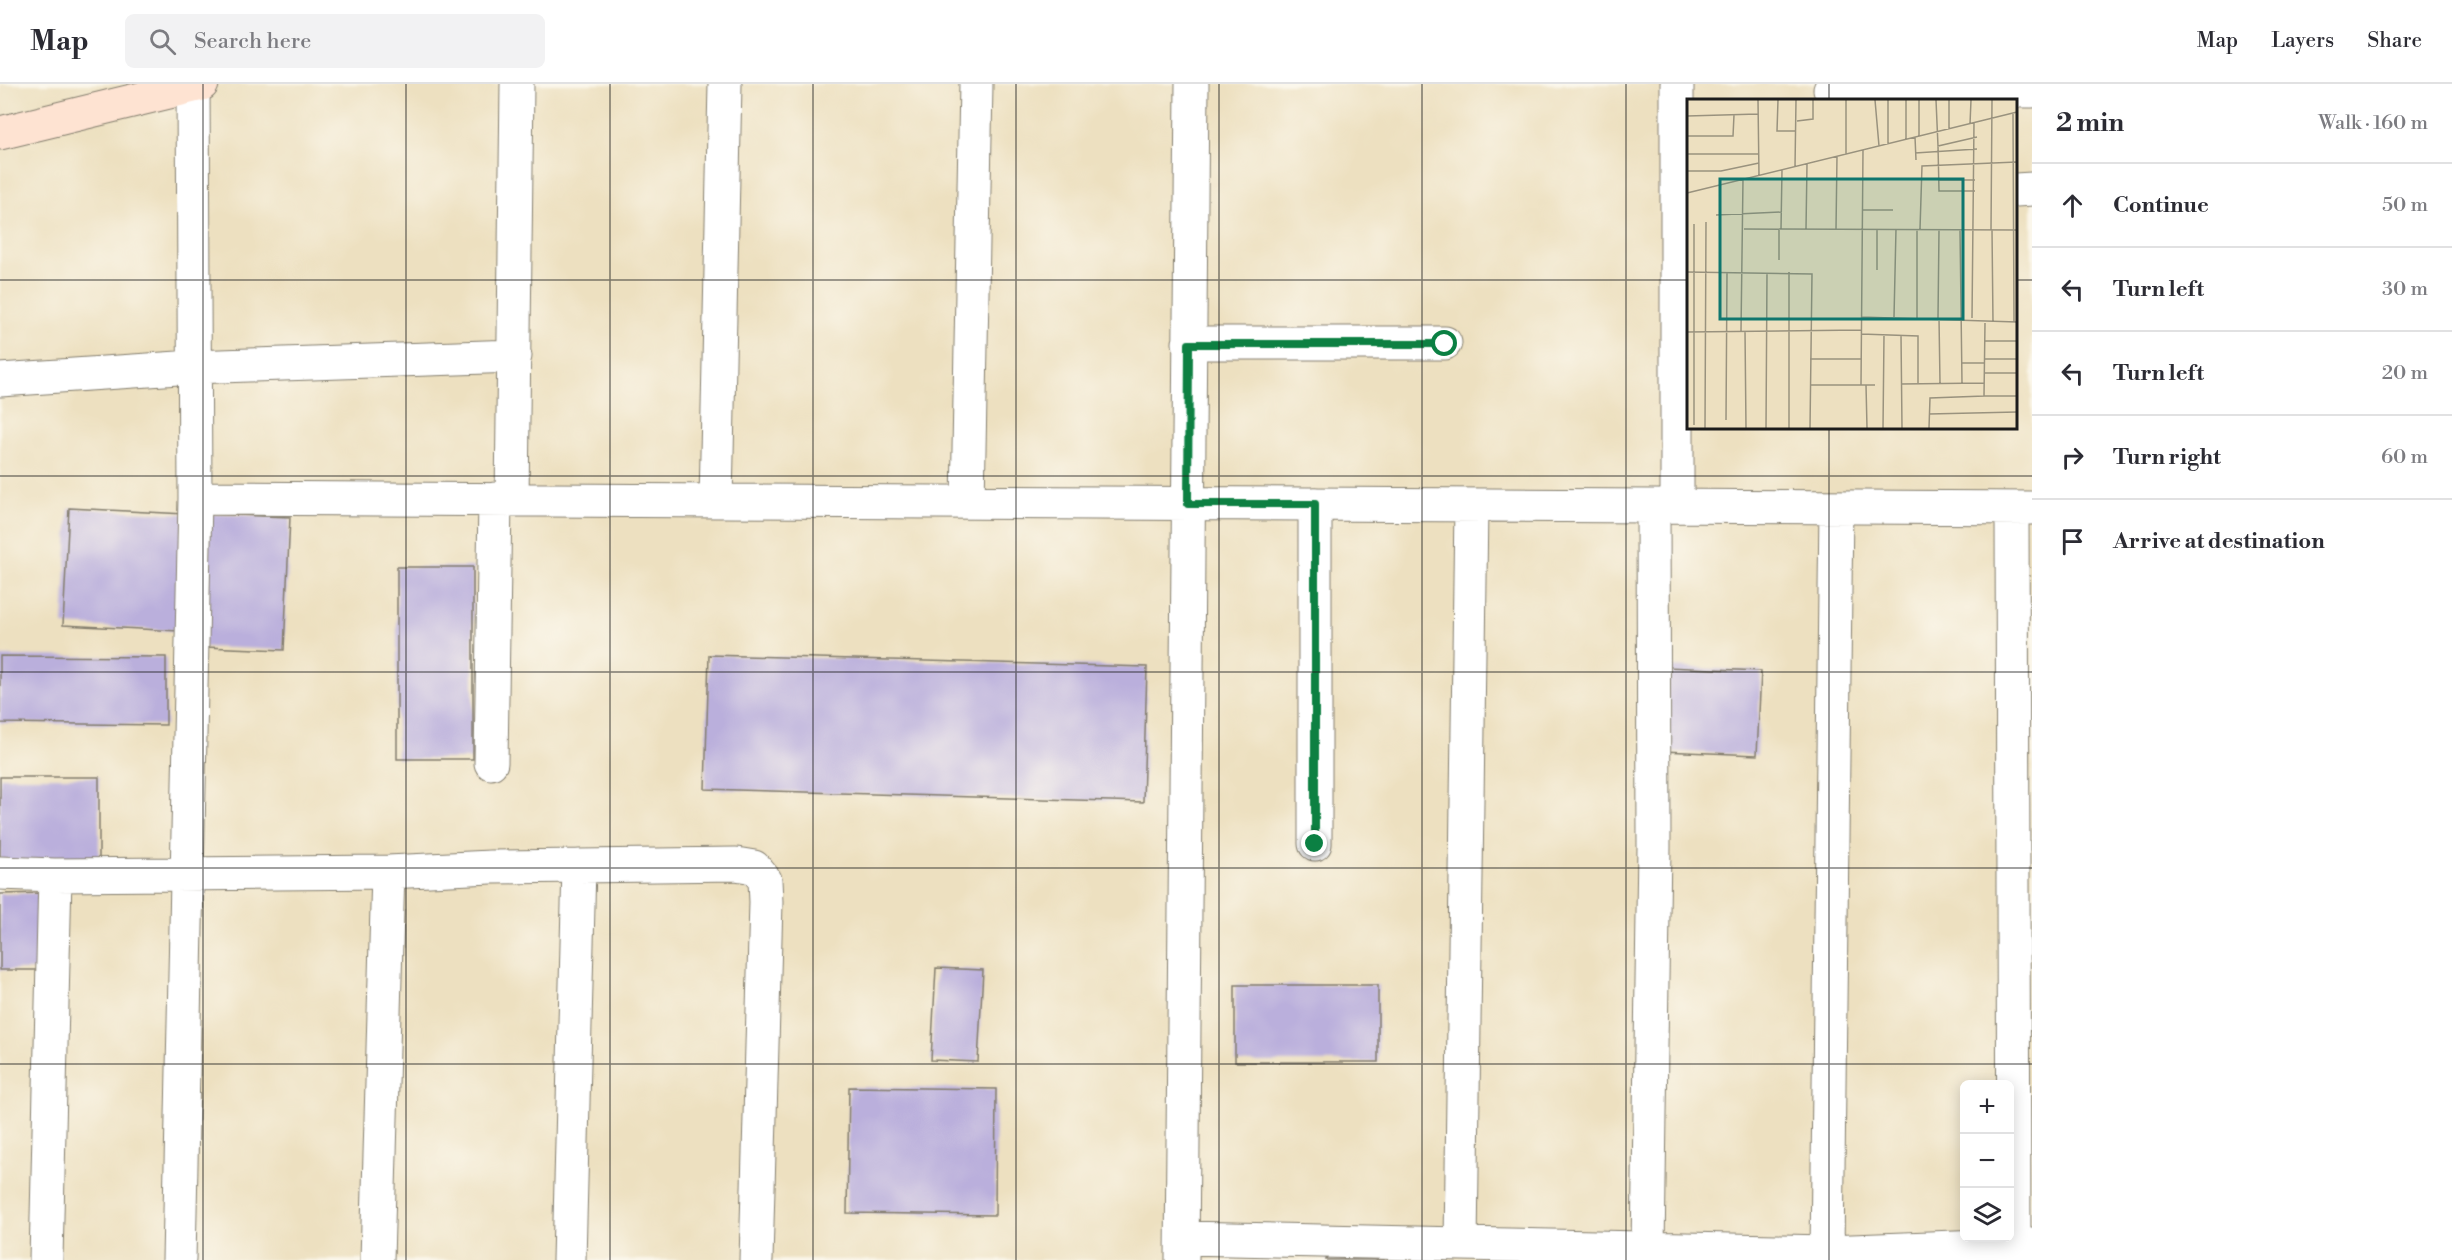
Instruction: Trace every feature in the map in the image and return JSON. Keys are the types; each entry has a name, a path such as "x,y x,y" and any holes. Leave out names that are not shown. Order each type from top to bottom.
{"street":[{"path":"491,763 504,500 515,356 517,84"},
{"path":"716,501 725,84"},
{"path":"968,502 976,84"},
{"path":"195,498 1188,504 1315,504 1471,506 2022,508 2020,1249 1834,1254 1461,1244 1183,1249 1188,504 1189,344 1192,84"},
{"path":"1648,1248 1654,847 1677,84"},
{"path":"0,133 197,85 193,367 195,498 179,1260"},
{"path":"1830,92 2032,91"},
{"path":"2017,190 2032,189"},
{"path":"1189,344 1445,344"},
{"path":"0,380 193,367 515,356"},
{"path":"1315,504 1315,844"},
{"path":"1461,1244 1471,506"},
{"path":"1834,1254 1836,507"},
{"path":"0,873 55,875 388,872 736,864 754,867 765,879 756,1260"},
{"path":"569,1260 579,866"},
{"path":"377,1260 388,872"},
{"path":"46,1260 55,875"}],"building":[{"path":"69,508 185,514 179,631 63,625"},
{"path":"210,514 290,517 284,650 204,647"},
{"path":"397,567 473,567 473,759 397,759"},
{"path":"709,655 1147,667 1143,802 705,789"},
{"path":"0,656 166,657 166,725 0,723"},
{"path":"1665,667 1761,671 1757,755 1662,751"},
{"path":"0,777 99,777 99,862 0,862"},
{"path":"44,893 45,970 0,970 0,894"},
{"path":"936,968 983,970 978,1062 931,1060"},
{"path":"1235,985 1378,985 1378,1062 1235,1062"},
{"path":"849,1087 996,1089 995,1215 847,1213"},
{"path":"1327,1255 1384,1258 1384,1260 1326,1260"}],"route":[{"path":"1315,844 1315,504 1188,504 1189,344 1445,344"}]}
